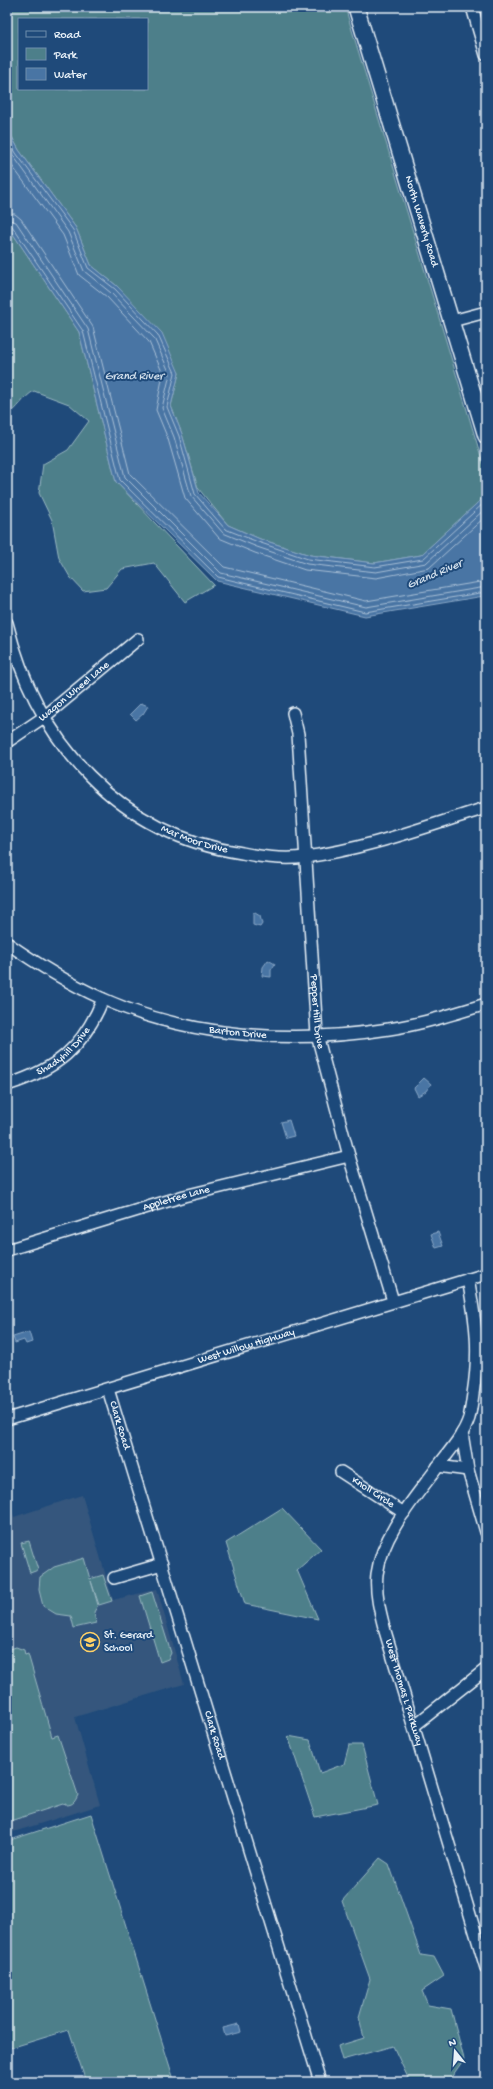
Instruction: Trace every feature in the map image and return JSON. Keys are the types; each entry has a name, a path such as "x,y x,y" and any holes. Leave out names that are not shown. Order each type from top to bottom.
{"main road":[{"name":"North Waverly Road","path":"356,7 486,436"}],"street":[{"path":"472,7 486,55"},
{"path":"452,321 486,312"},
{"name":"Mar Moor Drive","path":"7,623 20,666 44,717 67,751 99,786 115,800 148,821 180,837 225,851 255,855 304,858 352,848 486,808"},
{"name":"Wagon Wheel Lane","path":"7,742 44,717 138,639"},
{"name":"Pepper Hill Drive","path":"293,713 298,734 304,858 317,1035 349,1156 393,1301"},
{"name":"Barton Drive","path":"7,943 61,978 102,999 165,1021 225,1032 281,1036 349,1034 389,1029 431,1020 486,1004"},
{"name":"Shadyhill Drive","path":"7,1085 42,1071 58,1062 72,1050 84,1036 95,1018 102,999"},
{"name":"Appletree Lane","path":"7,1250 184,1196 349,1156"},
{"name":"West Willow Highway","path":"7,1419 486,1274"},
{"name":"West Thomas L Parkway","path":"468,1279 476,1322 478,1356 469,1417 462,1433 404,1513 384,1551 377,1574 377,1589 378,1607 486,1968"},
{"name":"Clark Road","path":"108,1389 320,2082"},
{"path":"462,1433 468,1470 486,1532"},
{"path":"438,1466 468,1470"},
{"name":"Knoll Circle","path":"341,1472 404,1513"},
{"path":"114,1578 162,1564"},
{"path":"414,1726 486,1669"}],"shaded area":[{"name":"St. Gerard School","path":"82,1495 113,1600 157,1589 184,1684 75,1717 100,1805 7,1834 7,1496 14,1517"}],"green space":[{"path":"7,7 345,7 486,473 486,495 421,555 374,563 310,555 260,539 228,525 198,488 182,434 171,406 179,373 117,286 91,265 76,228 19,150 7,128"},
{"path":"7,225 79,332 116,482 214,585 185,602 154,563 122,569 106,588 83,591 70,577 59,558 52,520 39,493 43,464 68,450 89,421 69,404 34,391 7,416"},
{"path":"282,1508 321,1549 297,1570 318,1619 245,1604 226,1543"},
{"path":"29,1541 38,1570 30,1573 21,1543"},
{"path":"84,1558 90,1579 103,1575 112,1601 99,1605 91,1581 98,1605 94,1612 96,1623 74,1628 71,1616 56,1614 43,1606 39,1590 40,1577 54,1567"},
{"path":"152,1592 171,1653 168,1659 160,1662 140,1596"},
{"path":"16,1647 24,1650 25,1655 28,1654 52,1737 58,1735 78,1795 71,1804 66,1805 66,1803 7,1822 7,1650"},
{"path":"288,1736 310,1740 320,1773 344,1764 349,1745 362,1745 378,1805 315,1817"},
{"path":"91,1814 174,2080 166,2082 86,2082 69,2030 7,2049 7,1841"},
{"path":"380,1858 389,1864 421,1955 434,1957 444,1976 422,1991 428,2005 451,2009 464,2059 448,2082 410,2082 393,2046 342,2060 338,2046 364,2038 359,2017 370,1979 342,1901"}],"water":[{"name":"Grand River","path":"7,128 19,150 76,228 91,265 117,286 162,333 179,373 171,406 182,434 199,493 228,525 260,539 310,555 374,563 421,555 486,495 486,594 484,596 365,616 217,581 116,482 79,332 7,225"},
{"path":"141,703 148,706 143,714 136,720 130,714"},
{"path":"255,913 260,916 262,924 260,927 253,925 253,914"},
{"path":"268,960 275,964 271,970 271,977 262,976 263,967"},
{"path":"424,1078 431,1084 426,1091 418,1096 414,1088"},
{"path":"289,1120 294,1136 286,1138 281,1122"},
{"path":"438,1232 443,1246 436,1248 431,1234"},
{"path":"29,1332 32,1342 26,1344 24,1340 15,1343 13,1337"},
{"path":"239,2024 241,2032 225,2036 223,2028"}],"place":[{"name":"St. Gerard School","path":"90,1642"}]}
